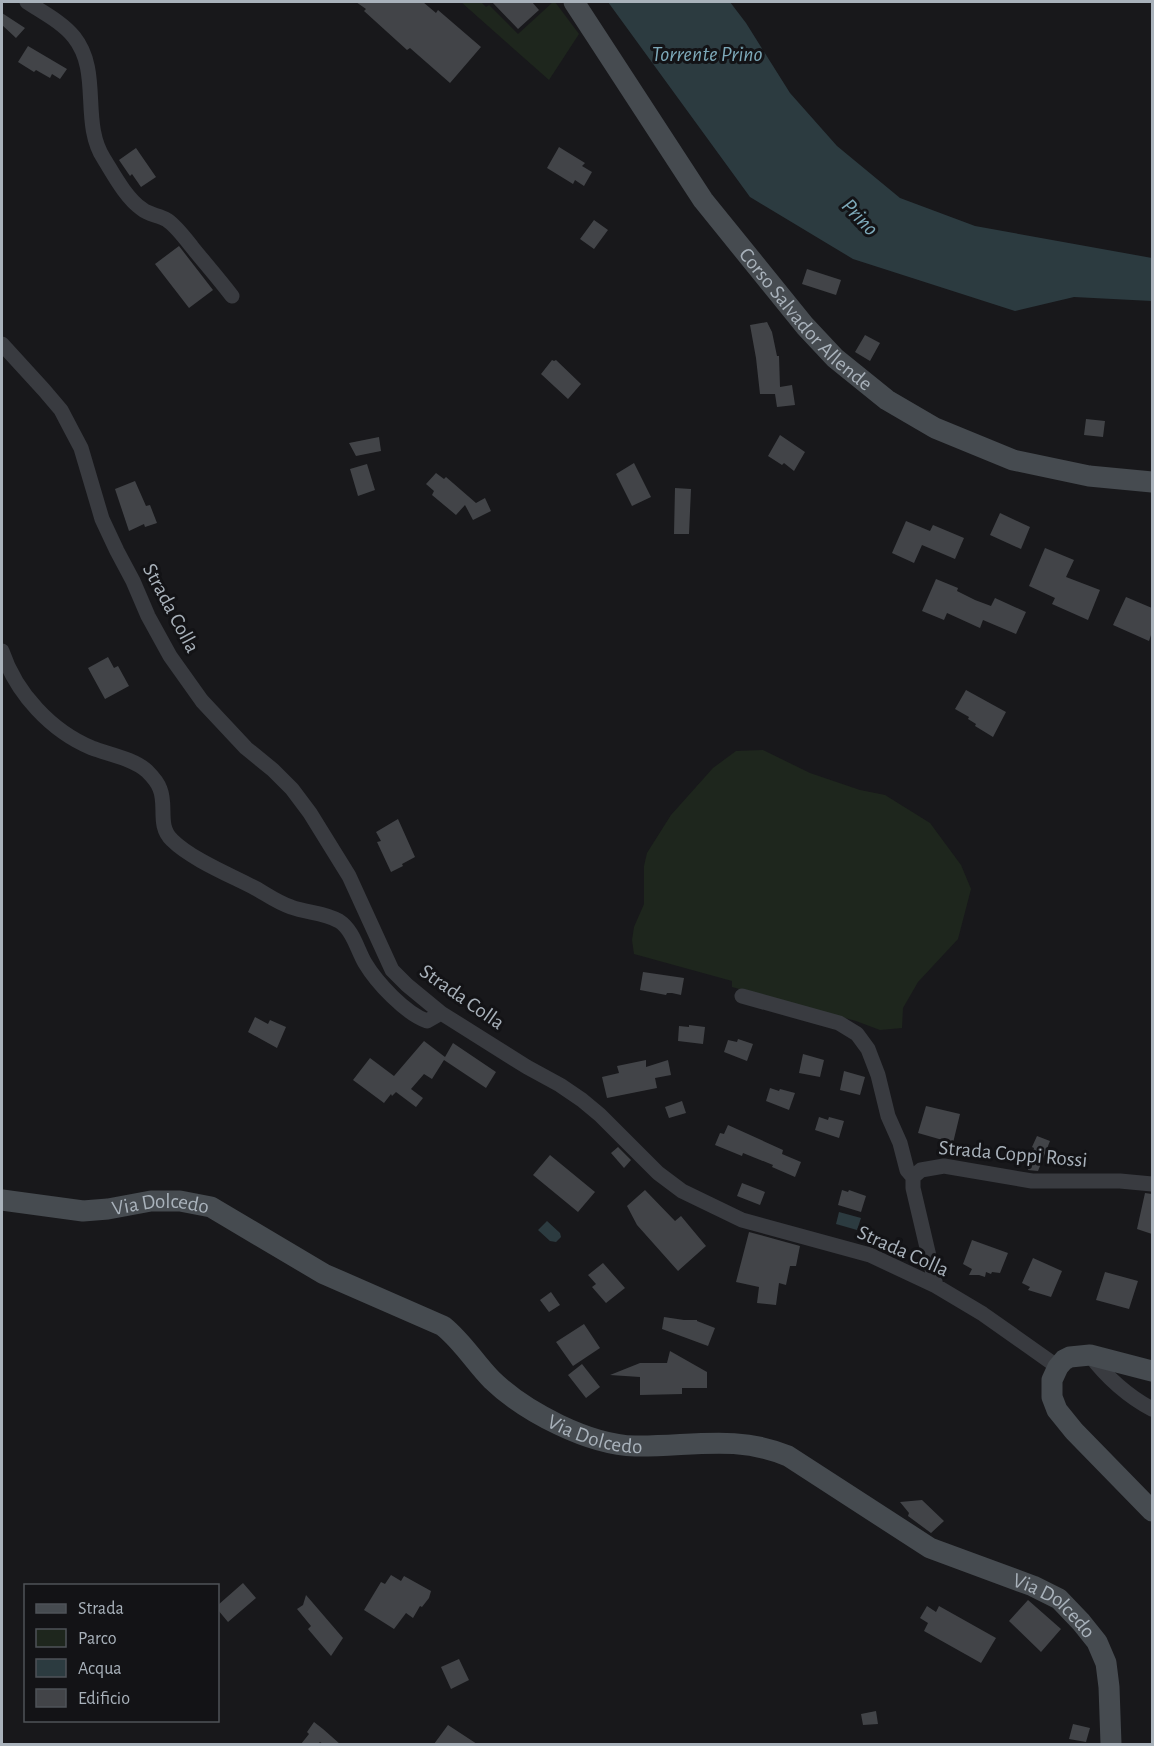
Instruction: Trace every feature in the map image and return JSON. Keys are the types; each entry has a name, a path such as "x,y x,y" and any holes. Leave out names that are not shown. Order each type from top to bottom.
{"main road":[{"name":"Corso Salvador Allende","path":"574,2 703,200 805,326 835,358 887,400 935,428 1013,460 1089,476 1152,482"},
{"name":"Via Dolcedo","path":"2,1200 83,1211 151,1201 180,1201 211,1207 324,1274 443,1326 458,1338 492,1380 517,1399 544,1417 595,1440 634,1446 738,1443 761,1446 788,1456 930,1548 1033,1586 1059,1599 1097,1642 1106,1663 1111,1744"},
{"path":"1152,1371 1090,1355 1064,1360 1052,1380 1052,1397 1058,1410 1074,1431 1152,1511"}],"street":[{"path":"27,2 61,25 74,37 82,51 88,72 94,141 121,184 143,210 167,220 232,296"},
{"name":"Strada Colla","path":"2,344 44,390 60,410 72,431 81,448 102,519 148,616 170,656 202,701 246,748 292,789 310,813 349,876 392,970 441,1013 527,1067 560,1084 582,1100 658,1173 682,1191 741,1220 859,1250 936,1286 1007,1330 1058,1367"},
{"path":"2,651 18,686 42,714 67,735 92,748 118,756 146,769 160,789 164,829 171,840 290,907 319,913 339,922 349,931 374,976 388,992 418,1018 427,1021 441,1013"},
{"path":"742,996 839,1023 857,1034 868,1050 888,1116 900,1143 908,1170 914,1177"},
{"name":"Strada Coppi Rossi","path":"936,1286 913,1188 914,1177 921,1170 944,1166 1032,1181 1152,1184"},
{"path":"1090,1355 1096,1364 1126,1392 1152,1409"}],"green space":[{"path":"461,2 481,2 486,7 489,5 518,34 555,2 579,34 549,80"},
{"path":"763,750 810,773 860,790 885,795 930,823 961,865 971,889 958,939 918,982 903,1008 902,1028 880,1030 856,1021 732,987 732,981 634,954 632,940 634,927 644,904 644,866 647,853 671,815 713,768 736,751"}],"water":[{"name":"Torrente Prino","path":"608,2 730,2 790,93 837,146 900,198 975,226 1152,258 1152,301 1074,297 1015,311 853,259 750,197"},
{"path":"839,1212 861,1218 857,1230 836,1224"},
{"path":"547,1221 560,1233 561,1237 556,1242 550,1241 538,1230"}],"building":[{"path":"356,2 423,2 436,13 438,10 481,47 450,83 410,48 407,50"},
{"path":"492,2 532,2 539,10 518,29"},
{"path":"2,13 25,28 16,38 2,25"},
{"path":"28,46 67,69 60,79 52,74 50,78 36,70 34,72 18,62"},
{"path":"559,147 585,163 582,166 592,172 584,186 575,180 573,184 547,168"},
{"path":"136,148 156,177 141,187 119,160"},
{"path":"594,220 608,230 594,249 580,239"},
{"path":"179,246 213,290 189,308 155,264"},
{"path":"807,269 841,280 836,295 802,284"},
{"path":"767,322 772,332 777,356 779,356 780,387 792,385 795,405 777,407 775,394 760,394 750,325"},
{"path":"865,335 880,343 870,361 855,352"},
{"path":"552,360 556,360 581,384 568,399 541,374"},
{"path":"1086,419 1105,421 1103,437 1084,435"},
{"path":"780,435 805,452 794,471 784,463 782,465 768,456"},
{"path":"379,437 381,451 356,456 349,443"},
{"path":"634,463 651,497 632,506 616,474"},
{"path":"367,464 375,490 358,496 350,469"},
{"path":"436,473 444,479 446,477 476,503 485,498 491,511 473,520 465,505 456,515 432,495 434,491 426,484"},
{"path":"135,481 146,506 150,505 157,523 145,527 144,524 129,531 115,489"},
{"path":"675,488 691,489 689,534 674,534"},
{"path":"1000,513 1030,527 1021,549 990,535"},
{"path":"906,521 930,531 933,525 964,538 955,559 922,545 914,563 892,553"},
{"path":"1045,548 1074,560 1066,577 1100,590 1088,620 1052,604 1055,598 1029,586"},
{"path":"936,579 991,606 995,598 1026,612 1016,634 983,620 980,628 947,613 944,620 922,611"},
{"path":"1126,597 1152,608 1152,632 1149,641 1113,625"},
{"path":"108,657 114,668 118,666 129,686 105,699 88,668"},
{"path":"966,690 1006,712 993,737 975,726 976,724 968,719 969,717 955,709"},
{"path":"398,819 415,857 391,872 377,842 381,841 376,832"},
{"path":"643,972 684,978 681,995 667,993 666,995 640,990"},
{"path":"255,1017 268,1024 270,1020 286,1027 277,1048 248,1032"},
{"path":"689,1025 705,1027 703,1044 678,1041 679,1026 689,1027"},
{"path":"738,1039 753,1044 747,1061 724,1052 728,1040 737,1042"},
{"path":"424,1041 445,1057 453,1043 496,1072 486,1088 444,1060 432,1079 424,1074 411,1089 423,1098 416,1107 396,1092 392,1096 391,1094 384,1103 353,1080 370,1058 394,1076"},
{"path":"803,1054 824,1060 820,1077 799,1073"},
{"path":"646,1060 646,1067 668,1060 671,1075 655,1078 657,1088 607,1098 602,1077 619,1073 617,1066"},
{"path":"844,1071 865,1077 860,1095 840,1090"},
{"path":"770,1088 795,1093 789,1110 766,1101"},
{"path":"682,1101 686,1113 669,1118 665,1107"},
{"path":"926,1106 960,1114 953,1143 918,1133"},
{"path":"819,1117 844,1121 839,1138 815,1130"},
{"path":"728,1125 783,1150 782,1154 801,1162 795,1177 743,1153 742,1156 715,1145 720,1133 724,1134"},
{"path":"1037,1136 1050,1141 1038,1171 1028,1170 1034,1148 1032,1147"},
{"path":"618,1147 631,1160 624,1168 611,1153"},
{"path":"550,1155 595,1192 578,1212 533,1175"},
{"path":"742,1183 765,1192 760,1205 737,1196"},
{"path":"645,1190 675,1221 681,1216 706,1246 678,1271 637,1225 627,1206"},
{"path":"842,1190 866,1196 861,1212 838,1205"},
{"path":"1145,1193 1152,1194 1152,1234 1137,1229"},
{"path":"749,1232 800,1246 796,1266 790,1266 786,1285 779,1283 776,1305 757,1303 759,1287 736,1282"},
{"path":"972,1240 1008,1253 1000,1273 986,1272 985,1277 969,1275 972,1269 963,1264"},
{"path":"1033,1258 1062,1271 1051,1297 1028,1290 1030,1287 1022,1283"},
{"path":"603,1263 625,1288 606,1303 592,1287 596,1284 588,1275"},
{"path":"1105,1272 1138,1281 1129,1309 1096,1300"},
{"path":"551,1292 560,1305 549,1312 540,1300"},
{"path":"664,1317 697,1320 715,1328 708,1346 662,1329"},
{"path":"584,1324 600,1348 573,1366 556,1342"},
{"path":"670,1351 707,1372 707,1388 682,1388 682,1394 640,1395 640,1377 610,1375 640,1363 667,1363"},
{"path":"582,1364 600,1387 586,1398 568,1375"},
{"path":"922,1500 944,1521 931,1533 908,1516 909,1513 900,1502"},
{"path":"391,1575 401,1581 404,1576 431,1591 429,1598 422,1607 420,1606 413,1618 406,1613 394,1629 364,1610 381,1582 385,1584"},
{"path":"243,1583 256,1598 228,1622 219,1611 219,1604"},
{"path":"306,1595 343,1638 331,1656 308,1629 311,1626 297,1609 303,1605"},
{"path":"1028,1600 1061,1629 1041,1652 1009,1621"},
{"path":"927,1606 936,1612 939,1606 996,1638 981,1663 924,1631 928,1623 920,1618"},
{"path":"459,1659 469,1680 451,1689 441,1667"},
{"path":"876,1711 878,1724 863,1725 861,1714"},
{"path":"314,1722 340,1744 320,1742 301,1744 309,1734 307,1732"},
{"path":"1073,1724 1090,1728 1086,1742 1069,1739"},
{"path":"448,1725 477,1744 434,1744"}],"water label":[{"name":"Prino","path":"860,217"}]}
